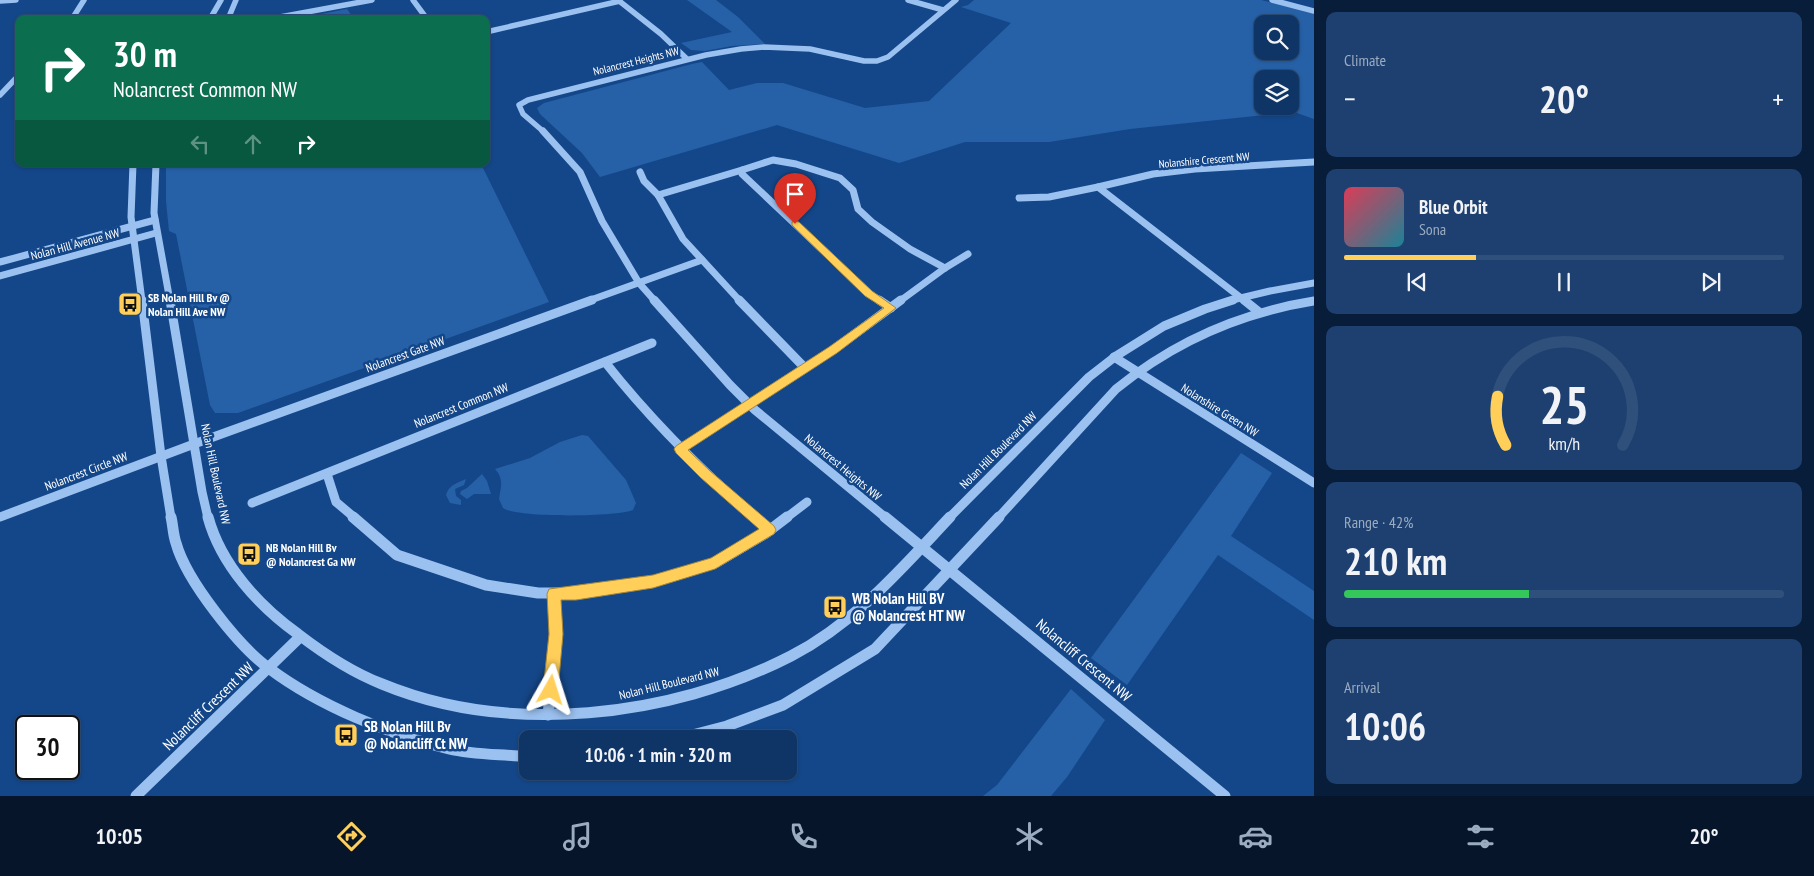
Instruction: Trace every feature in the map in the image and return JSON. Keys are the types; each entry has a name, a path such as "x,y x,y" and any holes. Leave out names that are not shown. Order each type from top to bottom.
{"street":[{"path":"0,1 16,0"},
{"path":"75,15 84,0"},
{"path":"212,15 221,0"},
{"path":"230,15 236,0"},
{"path":"291,15 372,0"},
{"path":"412,0 424,15"},
{"path":"908,0 943,10"},
{"name":"Nolancrest Heights NW","path":"922,547 750,405 704,358 639,283 602,221 580,172 538,125 523,114 519,105 528,100 688,59 741,49 788,47 829,52 864,62 877,62 888,57 956,0"},
{"path":"1272,0 1314,5"},
{"path":"490,31 619,1 661,34 688,59"},
{"path":"1291,1 1314,11"},
{"path":"0,96 15,79"},
{"path":"658,195 773,160 796,164 840,178 853,190 858,209 872,222 910,249 945,268"},
{"name":"Nolanshire Crescent NW","path":"1019,198 1053,198 1153,174 1195,169 1314,162"},
{"path":"134,167 129,202 131,227 161,456 176,544 187,568 205,598 233,633 269,668 320,700 381,728 450,749 519,756"},
{"name":"Nolan Hill Boulevard NW","path":"156,167 152,194 156,233 160,242 209,523 220,548 242,581 263,606 300,637 338,664 394,690 450,706 494,714 548,715 609,712 676,698 738,680 788,658 836,629 878,592 1089,377 1114,357 1145,336 1188,316 1240,298 1282,287 1314,283"},
{"path":"742,170 742,174 868,293 891,308"},
{"path":"640,172 644,181 658,195 683,239 805,368"},
{"path":"1098,187 1259,312"},
{"name":"Nolan Hill Avenue NW","path":"0,262 155,220"},
{"name":"Nolan Hill Avenue NW","path":"0,276 156,233"},
{"path":"680,449 805,368 945,268 968,254"},
{"path":"639,283 702,260"},
{"name":"Nolancrest Gate NW","path":"180,449 639,283"},
{"path":"712,730 783,705 875,649 1116,389 1151,360 1181,343 1239,319 1259,312 1314,301"},
{"name":"Nolancrest Common NW","path":"252,503 652,343"},
{"name":"Nolanshire Green NW","path":"1114,357 1314,483"},
{"path":"605,362 631,397 705,475 770,530"},
{"name":"Nolancrest Circle NW","path":"0,517 180,449"},
{"path":"327,474 336,502 397,555 486,585 554,594 576,593 653,581 715,563 770,530 807,502"},
{"name":"Nolancliff Crescent NW","path":"922,547 1094,690 1226,796"},
{"path":"548,715 556,634 554,594"},
{"name":"Nolancliff Crescent NW","path":"136,796 300,637"}],"shaded area":[{"path":"687,0 716,0 738,17 765,44 732,46 705,51 691,50 681,43 732,32"},
{"path":"974,0 1261,0 1314,13 1314,119 1299,114 1299,70 1254,70 1254,115 1265,115 1130,129 1049,142 965,142 899,163 777,125 600,177 582,153 540,114 537,108 544,103 702,62 729,90 757,83 783,83 865,108 929,101 1011,23 961,7 968,5"},
{"path":"347,9 351,15 316,15"},
{"path":"166,167 482,167 549,302 238,413 215,413 210,405 176,234 169,231 166,201"},
{"path":"582,435 588,436 626,480 636,503 633,510 608,514 546,515 527,514 503,508 499,499 501,479 495,469 530,458 560,442"},
{"path":"1241,453 1272,473 1231,536 1314,591 1314,620 1218,555 1127,685 1091,658"},
{"path":"482,474 487,481 491,494 474,494 467,499 460,494 461,491"},
{"path":"466,479 464,485 455,489 456,496 461,500 461,505 450,503 446,495 449,489"},
{"path":"1071,689 1105,720 1067,777 1051,796 983,796 997,785"}],"place":[{"name":"SB Nolan Hill Bv @ Nolan Hill Ave NW","path":"130,304"},
{"name":"NB Nolan Hill Bv @ Nolancrest Ga NW","path":"249,554"},
{"name":"WB Nolan Hill BV @ Nolancrest HT NW","path":"835,607"},
{"name":"SB Nolan Hill Bv @ Nolancliff Ct NW","path":"346,735"}],"route":[{"path":"551,690 556,634 554,594 576,593 653,581 715,563 770,530 705,475 680,449 833,350 891,308 868,293 795,224"}]}
